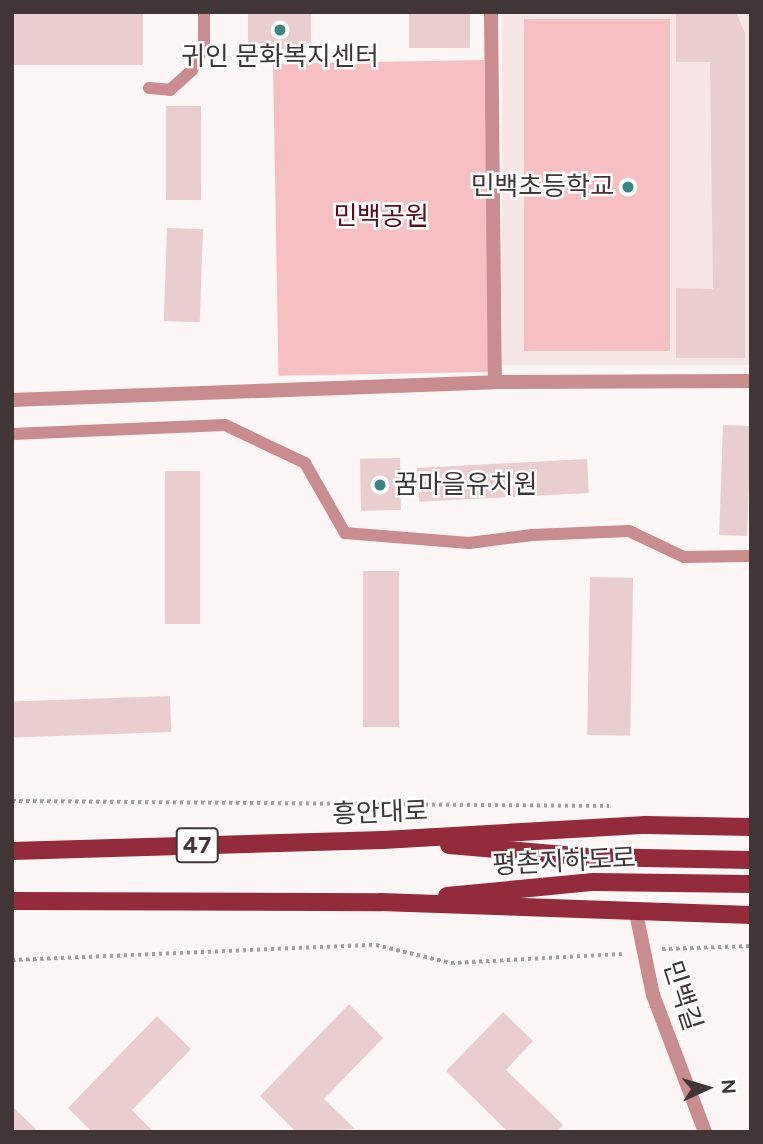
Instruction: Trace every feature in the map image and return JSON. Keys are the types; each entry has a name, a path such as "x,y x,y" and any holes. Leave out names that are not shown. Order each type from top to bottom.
{"main road":[{"name":"흥안대로","path":"12,851 383,840 646,825 751,827"},
{"name":"평촌지하도로","path":"383,840 590,856 751,860"},
{"name":"평촌지하도로","path":"381,902 593,883 751,884"},
{"name":"47","path":"12,901 381,902"},
{"path":"381,902 751,915"}],"street":[{"path":"491,12 495,382"},
{"path":"12,400 495,382 751,381"},
{"name":"민백길","path":"636,913 653,995 705,1132"}],"lane":[{"path":"149,88 170,90 192,70 204,46 204,12"},
{"path":"12,434 225,425 305,463 345,533 468,544 532,535 629,531 684,557 751,556"}],"path":[{"path":"12,801 611,806"},
{"path":"12,960 376,945 451,963 622,954"},
{"path":"661,949 751,946"}],"shaded area":[{"name":"민백초등학교","path":"502,12 751,12 751,365 502,365"}],"green space":[{"path":"524,19 670,19 670,351 524,351"},
{"name":"민백공원","path":"484,60 489,372 278,376 273,64"}],"building":[{"path":"12,12 143,12 143,65 12,65"},
{"name":"귀인 문화복지센터","path":"248,12 311,12 311,49 248,49"},
{"path":"409,12 470,12 470,48 409,48"},
{"path":"676,12 736,12 745,33 745,358 676,358 676,288 713,289 710,62 676,62"},
{"path":"166,106 201,106 201,200 166,200"},
{"path":"167,228 203,229 200,322 164,321"},
{"path":"723,425 751,426 747,536 719,535"},
{"name":"꿈마을유치원","path":"400,458 401,510 361,511 360,459"},
{"path":"587,459 589,493 419,502 417,468"},
{"path":"165,471 200,471 200,624 165,624"},
{"path":"363,571 399,571 399,727 363,727"},
{"path":"590,577 633,578 630,736 587,735"},
{"path":"170,696 171,732 13,737 12,702"},
{"path":"349,1004 383,1038 324,1099 355,1129 296,1132 260,1096"},
{"path":"503,1012 533,1041 506,1070 563,1125 557,1132 508,1132 446,1071"},
{"path":"157,1016 191,1049 132,1110 154,1132 92,1132 68,1108"},
{"path":"12,1106 36,1129 33,1132 12,1132"}],"place":[{"name":"귀인 문화복지센터","path":"280,30"},
{"name":"민백초등학교","path":"628,187"},
{"name":"꿈마을유치원","path":"380,485"}]}
